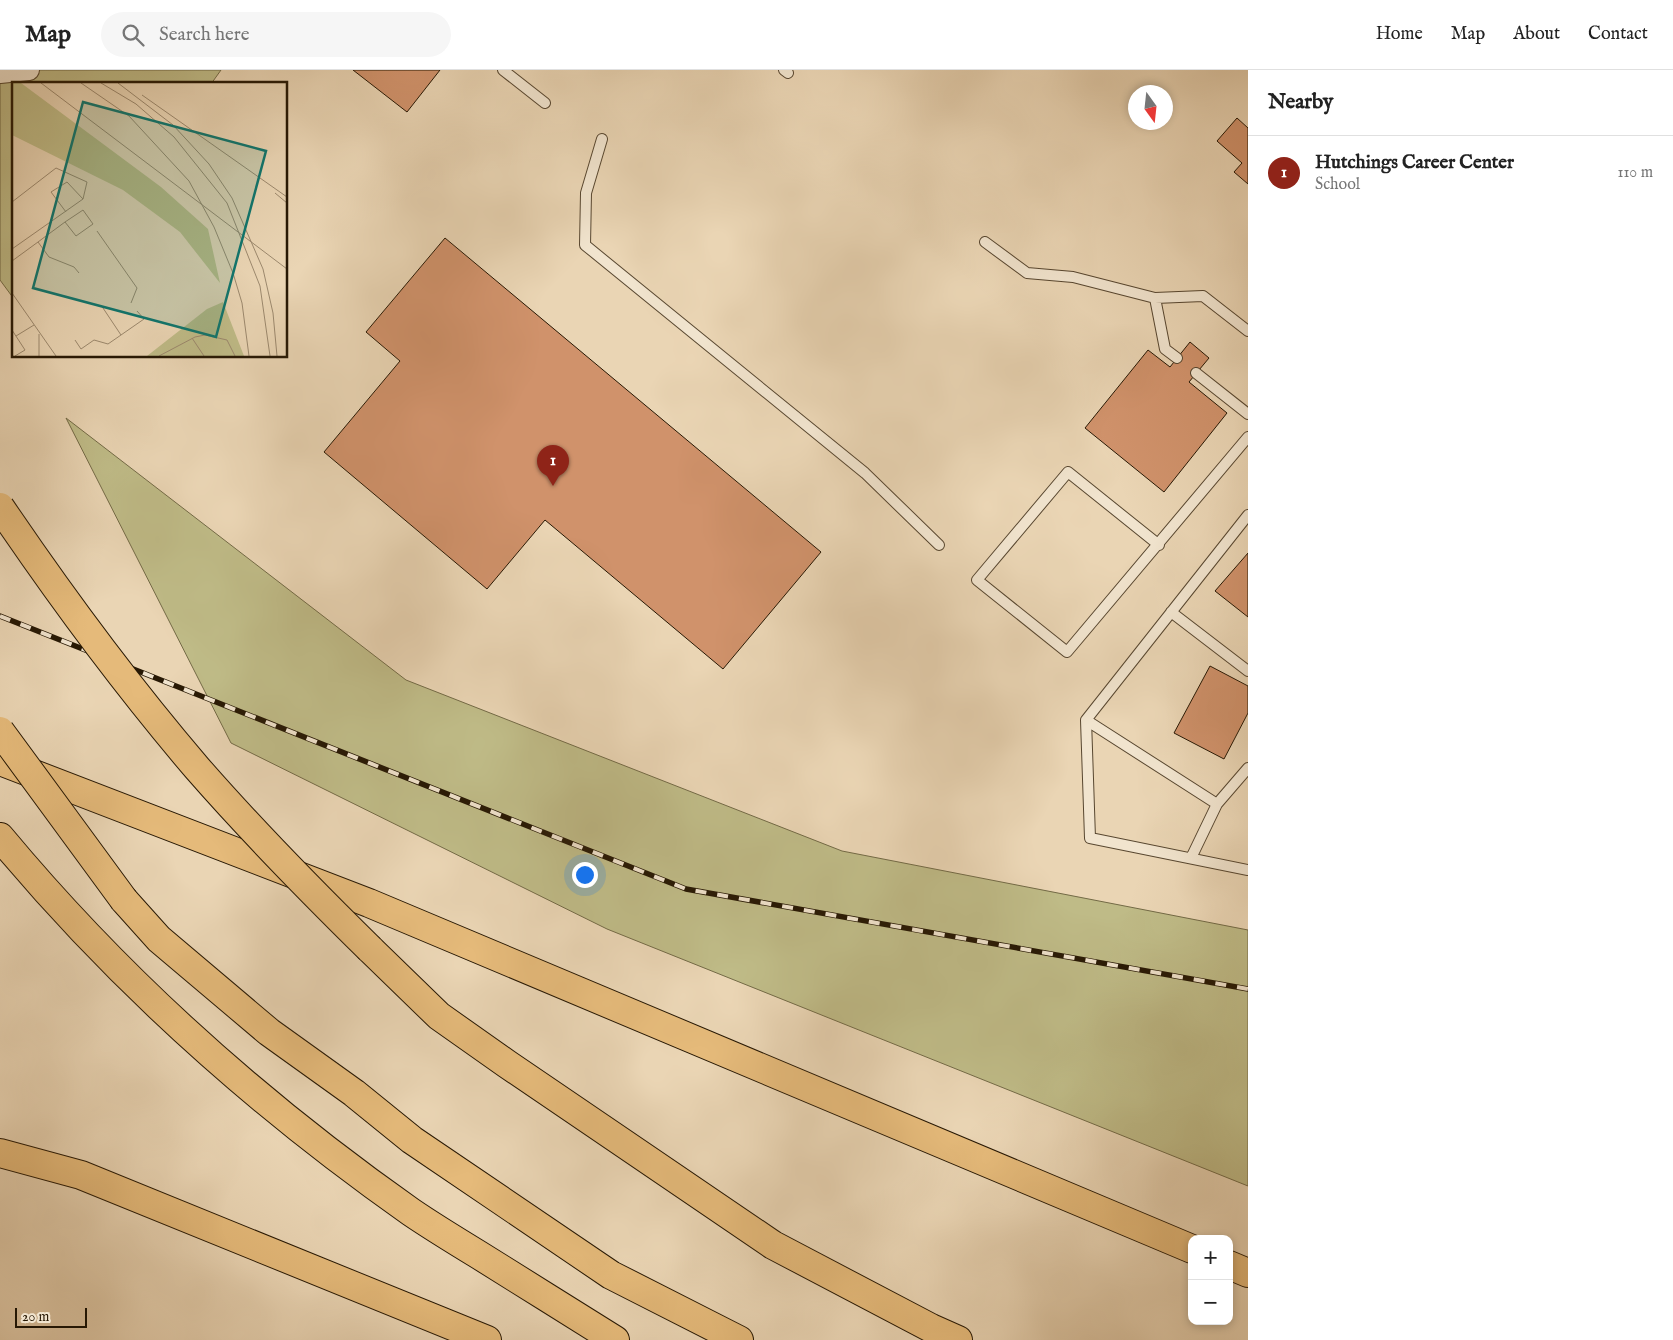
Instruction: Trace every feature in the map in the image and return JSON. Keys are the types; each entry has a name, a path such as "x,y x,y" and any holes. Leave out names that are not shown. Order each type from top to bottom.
{"highway":[{"path":"0,508 92,636 197,767 259,836 439,1016 515,1070 773,1245 930,1328 958,1340"},
{"path":"0,731 124,900 159,939 262,1026 354,1093 412,1140 611,1275 739,1340"},
{"path":"0,760 369,903 1188,1247"},
{"path":"0,837 75,922 137,986 202,1047 270,1105 340,1161 413,1213 615,1340"},
{"path":"0,1142 487,1340"},
{"path":"0,1152 81,1175"},
{"path":"1233,1267 1248,1273"}],"street":[{"path":"0,74 29,70"}],"lane":[{"path":"503,70 545,103"},
{"path":"602,139 586,192 585,245 865,473 939,545"},
{"path":"985,242 1027,273 1074,277 1155,298 1204,296 1248,331"},
{"path":"1155,298 1165,349 1177,358"},
{"path":"1196,373 1248,414"},
{"path":"1159,545 1068,472 977,580 1066,652 1159,545 1248,437"},
{"path":"1248,515 1086,720 1090,838 1248,870"},
{"path":"1171,612 1248,671"},
{"path":"1086,720 1217,804"},
{"path":"1191,858 1217,804 1248,768"}],"shaded area":[{"path":"0,70 221,70 212,82 12,82 12,296 0,280"},
{"path":"66,418 406,680 842,851 1248,930 1248,1186 607,929 231,743"}],"building":[{"path":"353,70 440,70 407,112"},
{"path":"1237,118 1248,128 1248,184 1234,172 1242,163 1217,141"},
{"path":"445,238 821,552 723,669 545,520 487,589 324,452 400,361 366,332"},
{"path":"1190,342 1209,358 1189,382 1227,413 1164,492 1085,428 1148,350 1170,367"},
{"path":"1248,553 1248,617 1215,591"},
{"path":"1210,666 1248,686 1248,713 1224,759 1174,733"}],"railway":[{"path":"0,616 686,889 1248,989"}],"place":[{"name":"Hutchings Career Center","path":"553,486"}]}
